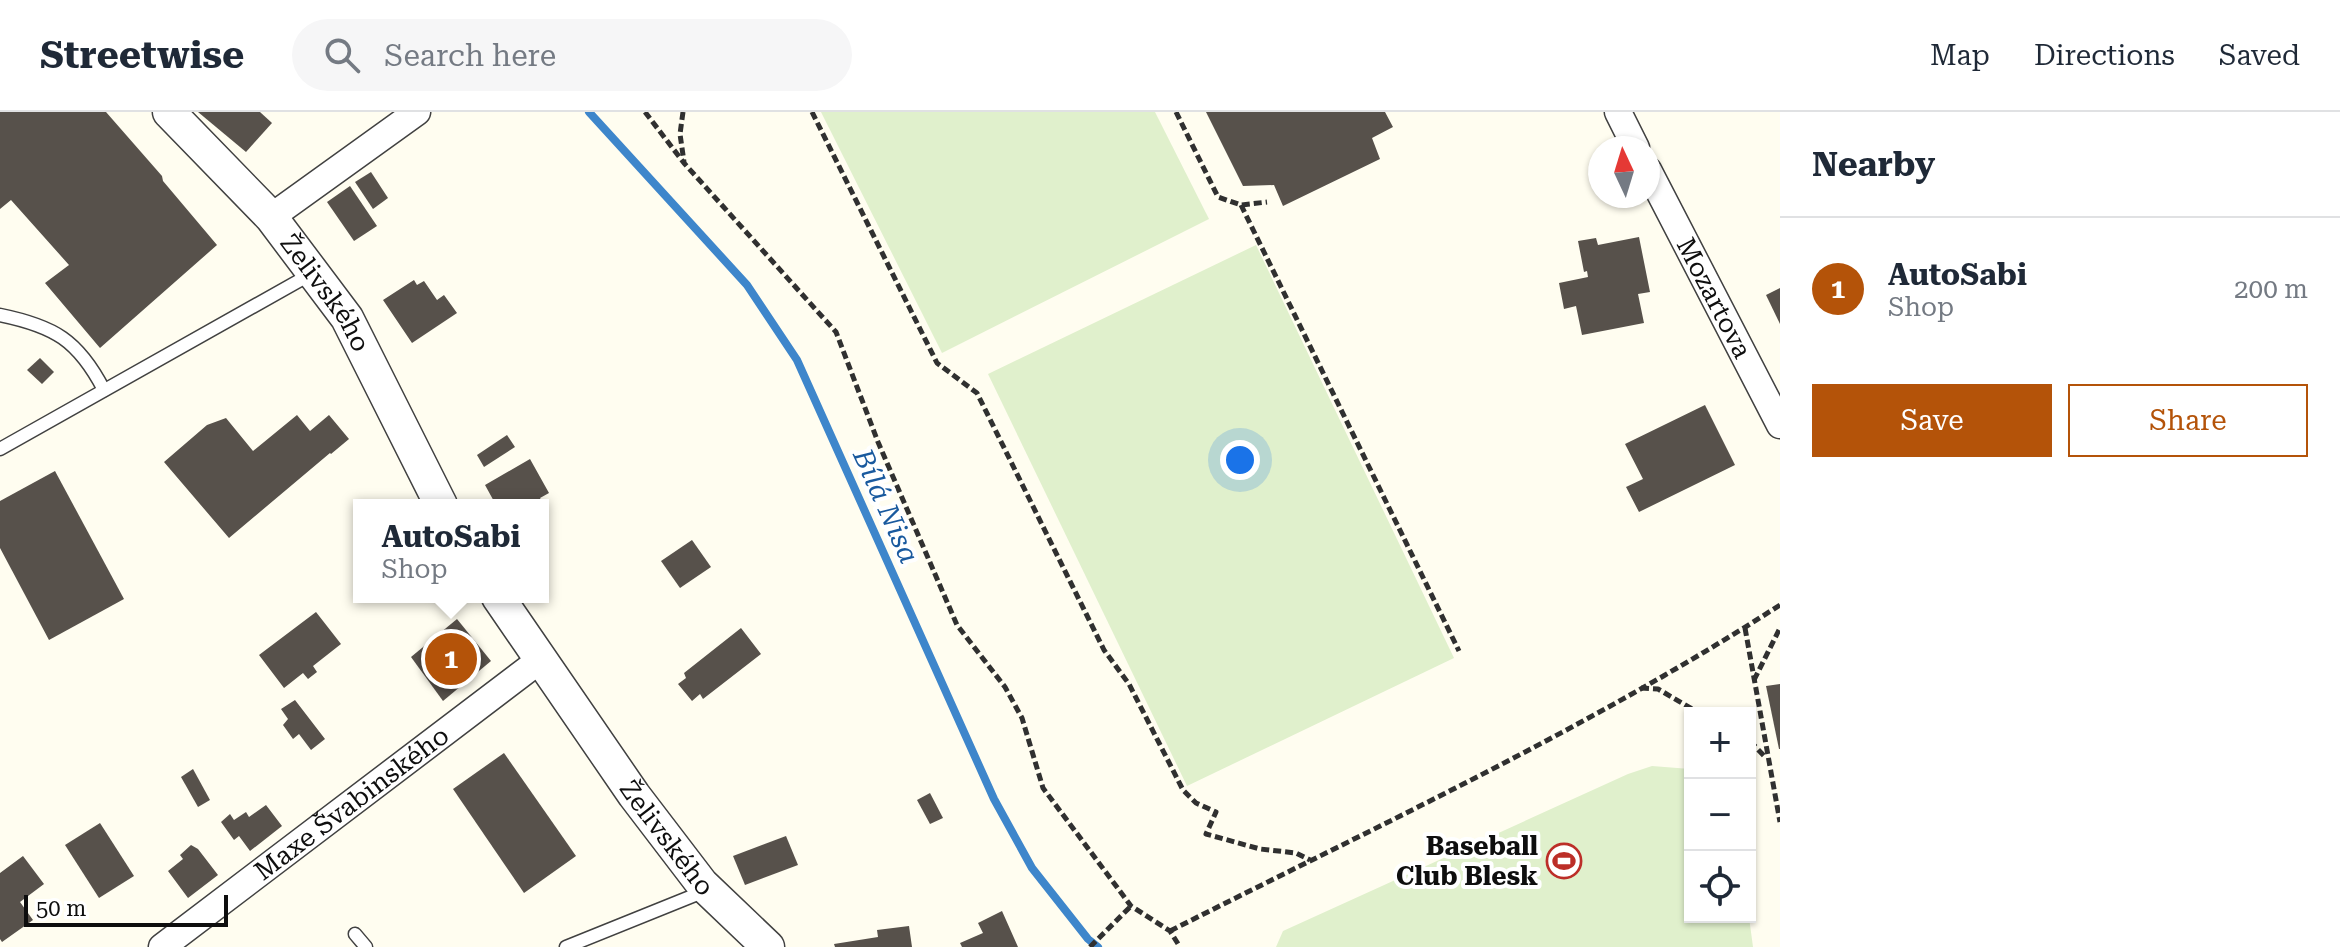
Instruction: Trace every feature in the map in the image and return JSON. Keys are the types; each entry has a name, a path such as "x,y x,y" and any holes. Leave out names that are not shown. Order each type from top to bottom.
{"street":[{"name":"Želivského","path":"169,112 271,217 347,318 438,499"},
{"path":"271,217 417,112"},
{"path":"1618,112 1630,136"},
{"name":"Mozartova","path":"1660,193 1780,425"},
{"name":"Želivského","path":"502,603 634,795 708,890 768,947"},
{"name":"Maxe Švabinského","path":"162,947 540,660"}],"lane":[{"path":"0,449 312,273"},
{"path":"0,315 27,321 62,336 89,363 104,390"},
{"path":"566,947 708,890"},
{"path":"355,934 366,947"}],"path":[{"path":"645,112 684,163 836,332 878,442 957,625 1005,687 1022,718 1043,788 1131,906 1170,931 1180,947"},
{"path":"683,112 680,134 684,163"},
{"path":"812,112 937,363 977,393 1104,650 1129,684 1183,790 1196,803 1216,812 1206,834 1260,849 1296,853 1310,860"},
{"path":"1176,112 1218,197 1241,205 1267,202"},
{"path":"1241,205 1459,651"},
{"path":"1170,931 1553,738 1780,605"},
{"path":"1745,628 1780,822"},
{"path":"1753,680 1780,628"},
{"path":"1640,688 1658,689 1689,707"},
{"path":"1756,747 1767,759"},
{"path":"1090,947 1131,906"}],"green space":[{"path":"821,112 1155,112 1209,219 942,353"},
{"path":"1256,245 1454,658 1187,786 988,374"},
{"name":"Baseball Club Blesk","path":"1652,766 1684,769 1684,923 1750,923 1753,947 1276,947 1283,931 1628,774"}],"building":[{"path":"0,112 106,112 217,245 100,348 45,283 69,265 11,200 0,209"},
{"path":"198,112 260,112 272,123 246,152"},
{"path":"1206,112 1385,112 1393,127 1372,138 1380,159 1283,206 1274,185 1243,186"},
{"path":"371,172 388,198 373,209 355,182"},
{"path":"350,186 377,226 354,241 327,202"},
{"path":"1639,237 1650,292 1638,294 1644,323 1582,335 1576,306 1564,309 1559,283 1588,277 1587,271 1584,272 1578,241 1596,238 1598,245"},
{"path":"414,280 417,285 424,281 437,300 444,295 457,313 412,343 383,300"},
{"path":"1780,288 1780,324 1766,295"},
{"path":"40,358 54,372 42,384 27,370"},
{"path":"1705,405 1735,465 1639,512 1626,487 1643,479 1625,444"},
{"path":"297,415 310,431 329,415 349,439 229,538 164,462 207,425 226,418 253,451"},
{"path":"507,435 515,447 484,467 477,455"},
{"path":"530,459 549,493 541,499 493,499 485,485"},
{"path":"55,471 124,599 49,640 0,548 0,501"},
{"path":"692,540 711,567 680,588 661,561"},
{"path":"316,612 341,644 313,666 317,672 308,679 303,673 284,688 259,655"},
{"path":"457,619 491,661 443,701 411,657"},
{"path":"741,628 761,654 703,699 700,694 692,701 678,684 686,678 684,673"},
{"path":"1780,684 1780,749 1779,749 1766,686"},
{"path":"295,700 325,739 311,750 299,734 293,739 283,725 288,719 281,709"},
{"path":"504,753 576,856 524,893 453,789"},
{"path":"193,769 210,800 198,807 181,777"},
{"path":"930,793 943,818 930,824 917,800"},
{"path":"266,805 282,826 250,851 239,836 234,840 221,822 230,814 234,820 246,812 249,817"},
{"path":"100,823 134,876 99,898 65,845"},
{"path":"786,836 798,865 745,885 733,856"},
{"path":"191,845 198,849 218,875 188,898 168,871 183,859 180,855"},
{"path":"23,856 44,884 20,902 33,920 2,942 0,873"},
{"path":"1002,911 1018,947 962,947 960,943 983,933 978,923"},
{"path":"909,926 912,947 835,947 834,944 878,937 877,930"}],"waterway":[{"name":"Bílá Nisa","path":"589,112 747,285 797,360 994,799 1032,868 1088,939 1098,947"}],"place":[{"name":"AutoSabi","path":"451,659"},
{"name":"Baseball Club Blesk","path":"1564,861"}]}
